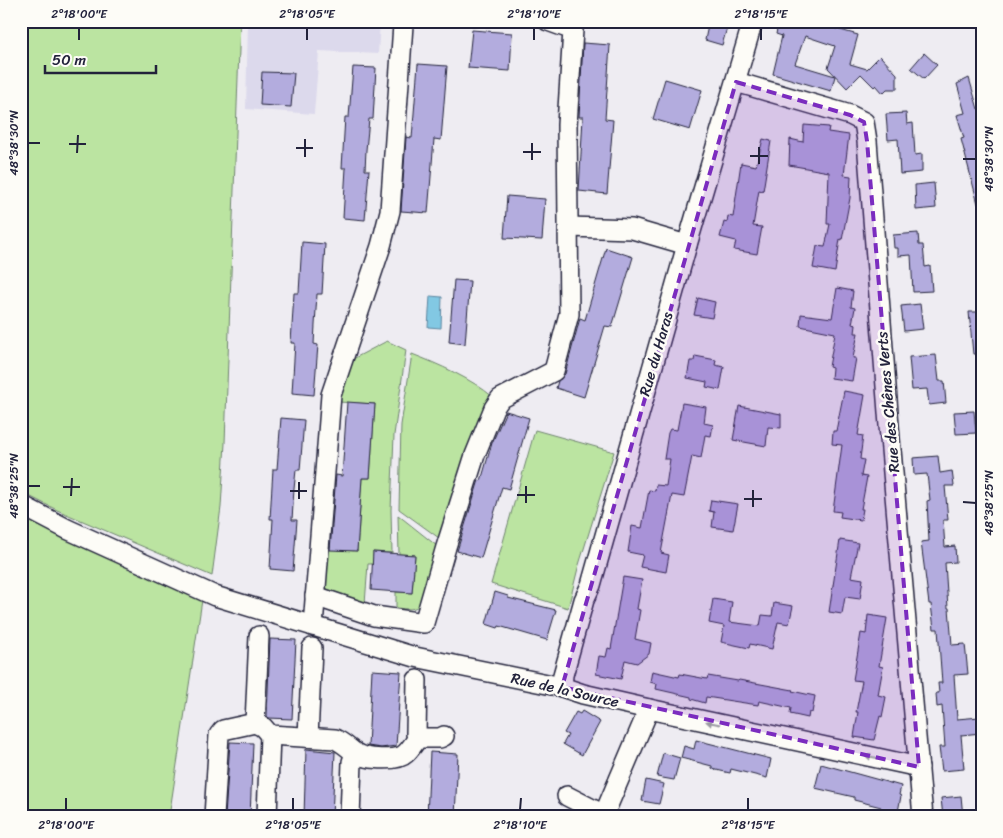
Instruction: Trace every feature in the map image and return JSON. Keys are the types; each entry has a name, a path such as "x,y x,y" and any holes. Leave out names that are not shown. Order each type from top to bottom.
{"street":[{"path":"313,626 331,395 381,246 390,211 403,25 405,21"},
{"path":"315,596 374,616 424,623 475,456 494,408 500,399 554,371 569,314 570,227 567,125 573,30 548,21"},
{"name":"Rue du Haras","path":"562,687 563,675 584,600 591,585 687,244 753,21"},
{"name":"Rue des Chênes Verts","path":"736,82 850,115 864,122 923,817"},
{"path":"570,227 632,229 687,244"},
{"name":"Rue de la Source","path":"21,505 67,529 215,596 416,657 562,687 583,694 649,709 919,767"},
{"path":"255,723 259,636"},
{"path":"308,737 312,648"},
{"path":"417,680 416,734 418,738"},
{"path":"567,796 603,816 649,709"},
{"path":"214,817 219,735 223,730 255,723 263,727 270,735 267,816"},
{"path":"270,735 335,739 344,743 355,753 365,757 398,759 406,754 418,738"},
{"path":"418,738 440,738 444,736"},
{"path":"350,817 352,762 355,753"}],"highlighted area":[{"path":"736,82 850,115 864,122 919,767 562,687"}],"shaded area":[{"path":"248,21 380,21 378,54 319,51 314,114 246,109"}],"green space":[{"path":"21,21 240,21 225,443 221,507 212,576 57,510 21,492"},
{"path":"387,341 406,350 394,435 391,510 392,553 373,552 373,564 368,564 365,604 330,591 326,588 325,584 328,549 357,551 362,478 370,478 375,404 338,402 349,361"},
{"path":"412,354 465,378 493,397 441,538 399,509 401,425"},
{"path":"535,430 614,452 578,568 568,608 491,584"},
{"path":"398,515 437,546 422,603 410,609 396,608 396,592 412,593 415,555 399,554"},
{"path":"21,516 202,600 169,817 21,817"}],"water":[{"path":"430,296 442,297 441,328 428,327"}],"building":[{"path":"709,21 729,21 722,45 705,40"},
{"path":"779,21 820,21 819,24 858,35 850,64 867,69 880,56 897,74 897,89 887,89 883,93 861,74 847,88 828,68 835,46 805,36 795,64 835,76 831,91 773,74 782,36 776,34"},
{"path":"472,30 512,33 510,71 468,68"},
{"path":"583,43 610,45 605,119 613,120 607,194 579,191 583,117 579,117"},
{"path":"924,53 937,65 924,79 911,68"},
{"path":"418,64 447,66 441,140 434,139 428,213 401,211 406,137 412,138"},
{"path":"353,67 376,68 373,119 369,119 366,150 365,170 369,170 365,220 343,218 346,168 342,168 345,117 349,117"},
{"path":"262,72 294,73 291,107 260,105"},
{"path":"969,78 978,109 982,108 982,204 978,204 961,139 964,138 957,115 965,113 957,84"},
{"path":"665,79 702,90 690,130 653,119"},
{"path":"906,113 907,124 913,123 915,155 922,154 922,172 900,174 898,139 888,140 886,114"},
{"path":"804,125 829,127 828,132 849,135 844,175 851,176 850,198 842,240 840,239 835,272 813,268 817,246 825,247 830,224 827,224 829,172 789,165 790,139 803,142"},
{"path":"763,139 771,141 763,191 759,190 753,226 762,227 757,254 734,250 736,241 720,237 724,222 727,223 728,216 733,217 741,163 756,166"},
{"path":"934,183 936,208 916,210 915,185"},
{"path":"507,196 545,199 542,240 504,238"},
{"path":"918,233 919,245 923,245 925,267 930,266 932,291 913,292 911,255 898,256 898,248 894,248 893,235"},
{"path":"302,242 325,244 322,294 317,294 314,344 318,345 314,395 292,393 295,343 291,343 294,293 299,293"},
{"path":"606,248 633,257 612,327 605,326 584,397 556,388 558,381 565,374 580,318 585,320"},
{"path":"454,280 470,281 465,344 449,342"},
{"path":"837,288 853,291 851,307 855,308 852,324 856,325 855,333 858,333 853,358 856,358 852,381 831,378 832,368 829,367 835,333 800,326 801,314 832,318"},
{"path":"698,298 715,302 712,318 694,315"},
{"path":"920,304 923,329 904,331 901,306"},
{"path":"969,312 982,312 982,354 973,354"},
{"path":"936,355 939,381 944,381 946,403 929,405 927,389 912,390 909,357"},
{"path":"695,356 716,360 715,365 724,367 720,390 706,387 707,382 687,378 690,361 694,361"},
{"path":"844,391 865,395 858,435 863,436 860,459 864,460 861,476 867,477 861,509 863,509 861,520 840,517 841,512 833,511 842,445 832,444 833,431 836,431"},
{"path":"347,402 375,404 370,478 362,478 357,551 330,550 336,475 342,476"},
{"path":"682,403 706,407 704,423 713,425 711,436 705,435 701,458 692,456 684,497 672,495 661,553 669,555 666,572 640,567 643,555 628,552 632,526 642,528 649,490 655,491 656,485 666,486 670,459 664,459 668,433 670,429 677,430"},
{"path":"739,406 781,414 781,428 768,427 766,446 733,440"},
{"path":"506,411 529,418 509,489 502,487 481,558 457,551 479,480 481,481 492,443"},
{"path":"974,411 976,433 956,434 954,412"},
{"path":"281,418 304,420 300,470 296,470 294,489 292,520 297,520 293,571 270,569 273,469 277,469"},
{"path":"938,456 940,473 952,471 954,486 945,486 948,520 943,520 945,547 955,546 956,562 945,563 952,645 965,644 968,674 954,675 957,719 980,717 981,733 961,735 964,769 942,771 939,747 945,747 942,706 937,707 936,693 939,693 938,683 942,683 938,629 934,629 931,604 929,604 921,542 929,541 927,501 930,500 927,474 914,475 913,458"},
{"path":"711,500 738,504 733,530 712,527 714,512 709,511"},
{"path":"840,540 858,543 851,577 863,579 860,599 845,597 842,614 829,612"},
{"path":"373,552 415,555 412,593 371,590"},
{"path":"623,577 642,580 637,609 640,610 635,639 651,643 649,654 637,663 625,660 621,679 596,674 599,656 606,657 608,648 611,649"},
{"path":"495,592 508,596 508,598 556,610 547,640 486,624"},
{"path":"713,599 732,602 729,622 760,626 762,615 772,616 774,603 793,606 789,624 778,622 772,649 750,644 749,648 721,642 724,626 709,623"},
{"path":"868,615 887,618 879,666 883,667 878,695 886,697 882,717 880,716 874,740 854,737 858,712 856,712 862,681 853,680 861,633 866,634"},
{"path":"270,639 296,640 292,719 269,718 267,716"},
{"path":"372,670 401,672 396,746 381,748 368,746"},
{"path":"652,671 679,677 680,674 707,679 708,676 739,680 793,690 815,696 812,713 809,712 808,718 790,714 791,708 759,701 758,705 706,697 705,703 691,699 691,697 656,689 657,684 650,682"},
{"path":"582,711 600,722 582,755 563,744 568,735 564,733 576,712 580,714"},
{"path":"696,740 771,759 767,778 731,769 730,773 712,769 712,766 681,758 684,746 694,749"},
{"path":"230,742 253,743 250,817 225,817"},
{"path":"306,749 335,752 332,817 304,817"},
{"path":"430,752 458,754 455,817 427,817"},
{"path":"663,753 680,758 674,780 657,777"},
{"path":"821,764 901,786 897,817 879,817 881,807 854,800 854,797 815,788"},
{"path":"646,780 664,784 659,804 642,801"},
{"path":"961,796 963,817 943,817 941,798"}]}
